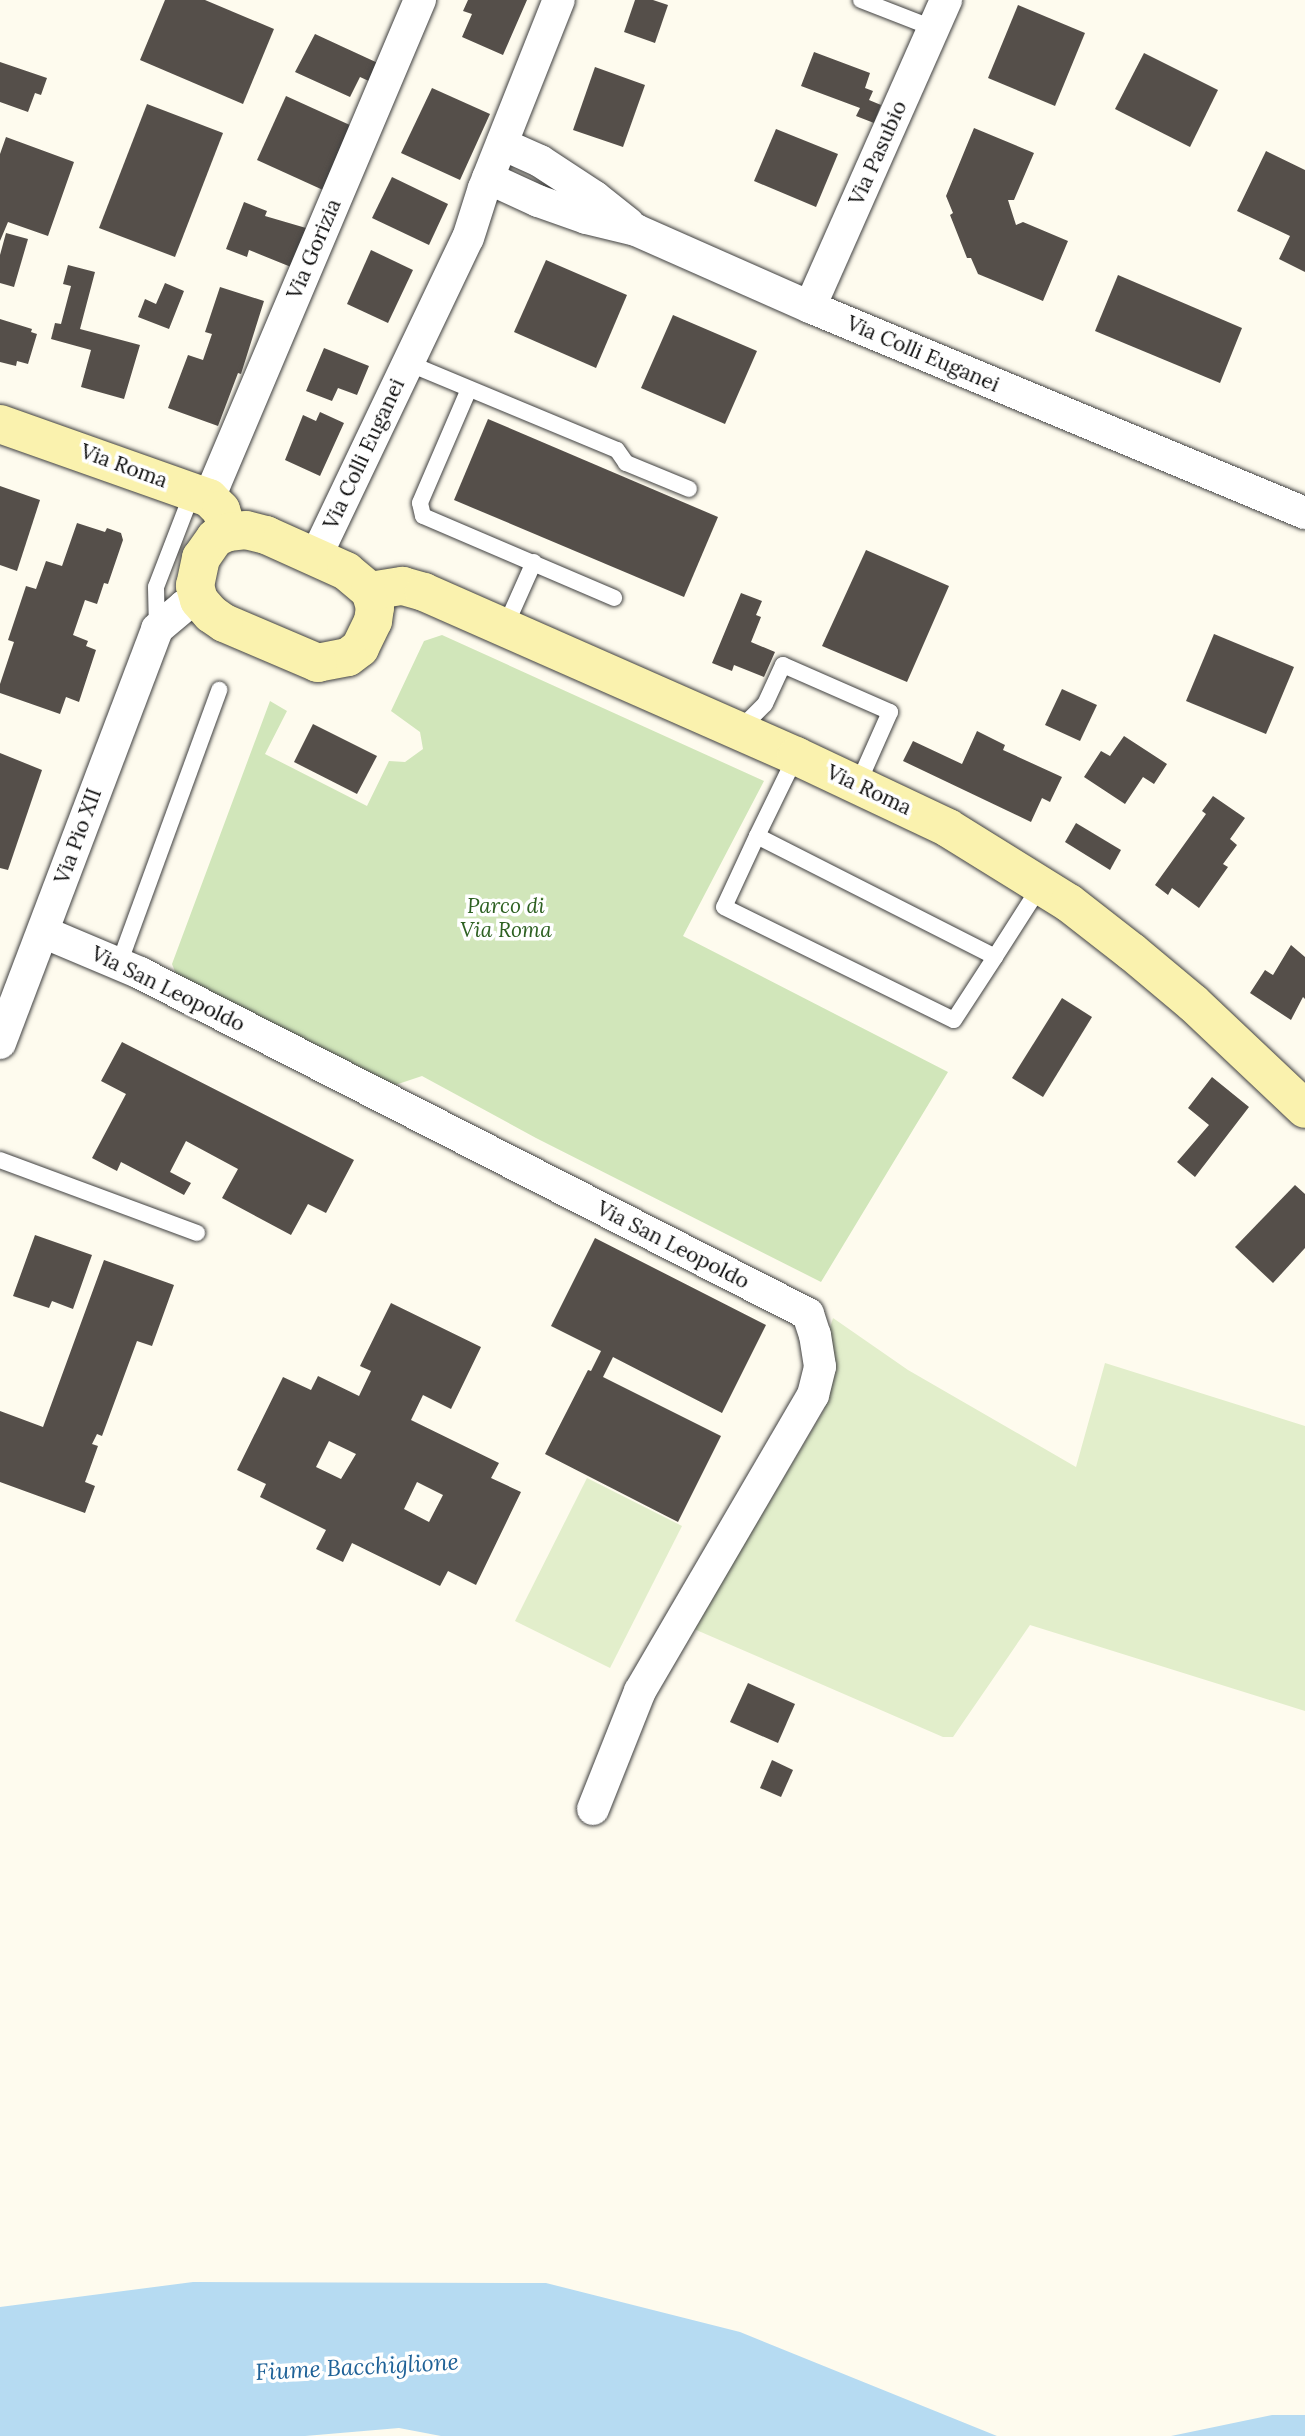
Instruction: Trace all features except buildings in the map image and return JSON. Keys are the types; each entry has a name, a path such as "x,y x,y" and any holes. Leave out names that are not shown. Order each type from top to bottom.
{"main road":[{"name":"Via Roma","path":"0,424 201,494"},
{"path":"201,494 221,510 228,531"},
{"path":"246,530 321,547 370,591 375,607 369,635 354,653 334,662 304,659 223,622 199,600 195,586 201,558 215,538 228,531 246,530"},
{"name":"Via Roma","path":"370,591 403,586 424,592 739,730 948,828 1041,884 1100,927 1183,995 1305,1109"}],"street":[{"name":"Via Gorizia","path":"201,494 420,0"},
{"path":"559,0 502,144 541,161 595,197 636,230"},
{"name":"Via Pasubio","path":"810,307 940,14"},
{"name":"Via Colli Euganei","path":"321,547 468,239 502,144"},
{"name":"Via Colli Euganei","path":"488,178 538,201 586,218 636,230 810,307 1305,513"},
{"name":"Via Colli Euganei","path":"468,239 492,214 506,206 520,201 538,201"},
{"name":"Via Pio XII","path":"0,1044 157,629 184,606 199,600"},
{"name":"Via San Leopoldo","path":"43,932 130,969 808,1314 816,1335 820,1367 813,1395 640,1691 593,1809"}],"lane":[{"path":"861,0 940,14"},
{"path":"408,363 617,450 626,463 688,489"},
{"path":"469,389 420,503 423,516 614,598"},
{"name":"Via Pio XII","path":"157,629 156,587 201,494"},
{"path":"505,627 534,562"},
{"path":"739,730 765,704 783,665 890,712 858,784"},
{"path":"130,969 219,690"},
{"path":"796,756 724,907 954,1020 1041,884"},
{"path":"757,836 995,957"},
{"path":"0,1160 197,1233"}],"green space":[{"name":"Parco di Via Roma","path":"442,635 764,781 683,936 948,1072 821,1282 536,1138 422,1076 395,1085 176,974 172,964 270,701 287,711 265,754 367,806 389,761 405,762 423,749 420,732 391,711 424,641"},
{"path":"833,1318 908,1370 1076,1467 1105,1363 1305,1426 1305,1711 1030,1625 953,1737 943,1737 694,1629 824,1410 832,1379 829,1331"},
{"path":"587,1478 682,1526 610,1668 515,1621"}],"water":[{"name":"Fiume Bacchiglione","path":"193,2282 546,2283 740,2332 997,2436 441,2436 399,2428 305,2436 0,2436 0,2307"},
{"path":"1272,2415 1305,2415 1305,2436 1171,2436"}]}
